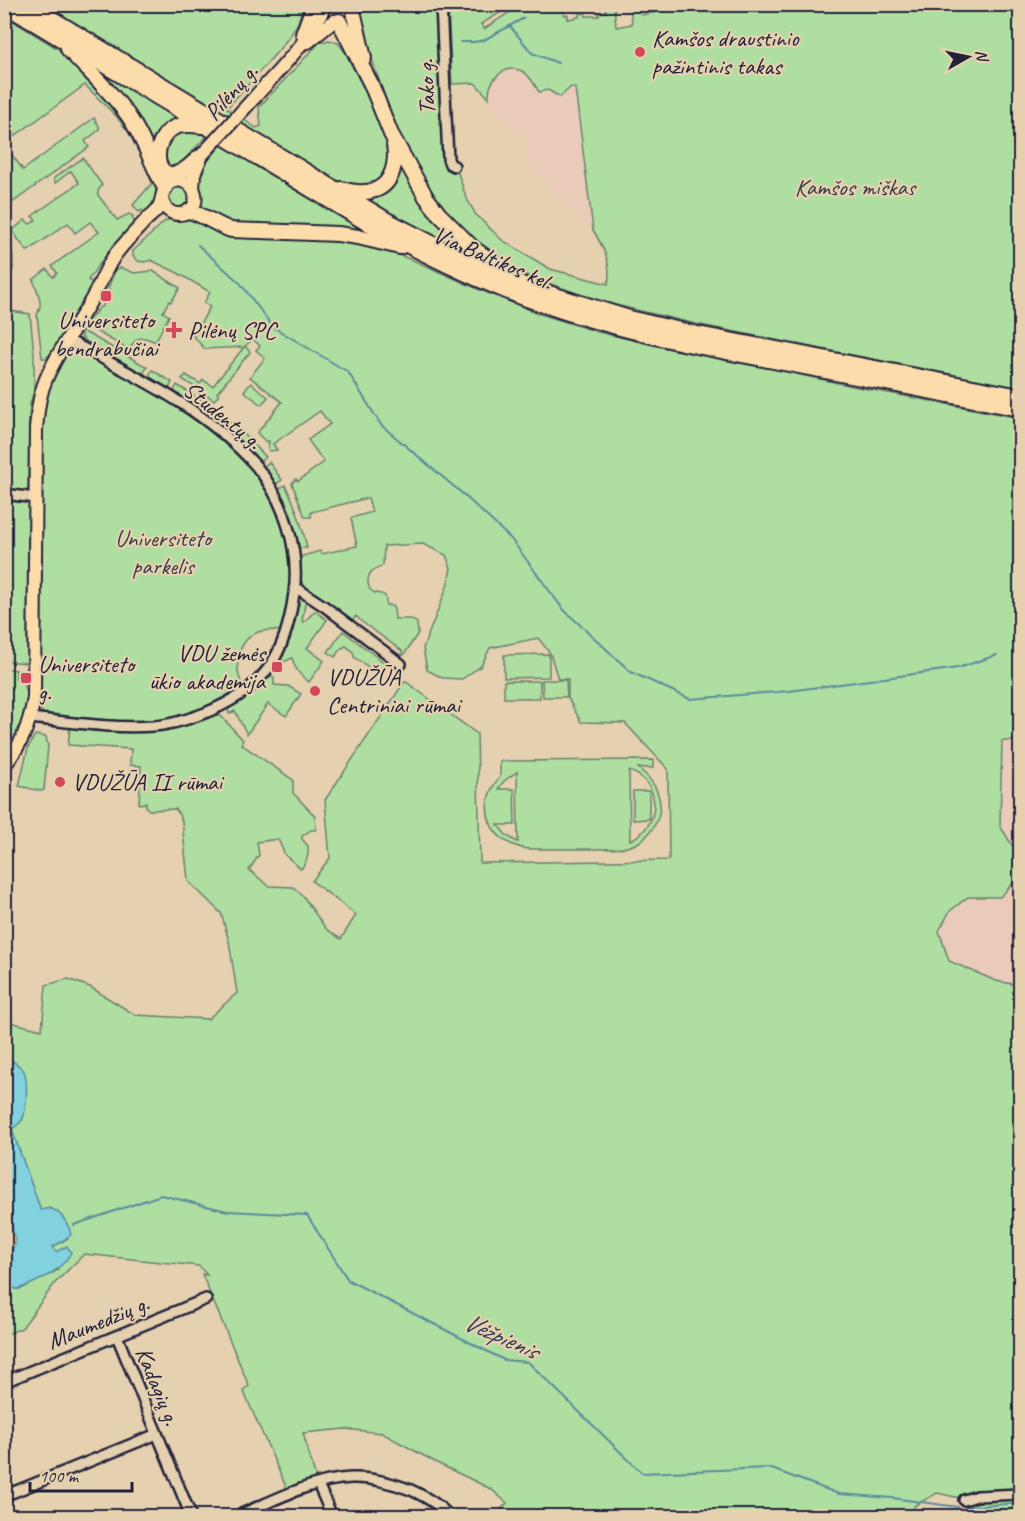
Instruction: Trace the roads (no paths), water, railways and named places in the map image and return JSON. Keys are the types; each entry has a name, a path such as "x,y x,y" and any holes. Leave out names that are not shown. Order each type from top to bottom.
{"highway":[{"name":"Via Baltikos kel.","path":"28,4 387,220 461,258 529,287 629,318 682,330 1020,396"},
{"name":"Via Baltikos kel.","path":"4,5 417,251 535,302 615,327 688,345 1020,409"},
{"path":"355,10 371,84"},
{"path":"337,21 371,84 391,134 426,197 439,214 473,248 529,287"},
{"path":"57,36 130,118 140,134 163,193"},
{"path":"202,155 180,172 171,174 162,169 158,162 160,141 166,133 177,126 207,127"},
{"path":"332,188 362,193 374,191 384,185 391,175 395,162 391,134"},
{"path":"189,211 231,230 338,234 417,251"}],"main road":[{"path":"291,56 319,6 327,16 337,21"},
{"name":"Pilėnų g.","path":"178,180 184,177 291,56 337,21 347,20 355,10"},
{"name":"Pilėnų g.","path":"193,188 193,177 202,155"},
{"path":"95,294 117,251 158,208 163,193 173,181 178,180 193,188 195,203 189,211 181,214 173,213 165,208 163,193"},
{"path":"4,766 26,731 34,698 36,428 39,400 46,379 95,294 118,262 149,228 160,218 173,213"}],"street":[{"name":"Tako g.","path":"441,4 448,159 454,166"},
{"name":"Studentų g.","path":"30,718 106,725 153,726 193,718 220,707 254,686 274,660 286,632 295,587 293,553 284,514 272,489 257,467 206,419 168,395 68,340"},
{"path":"4,494 36,498"},
{"path":"295,587 401,664"},
{"name":"Maumedžių g.","path":"4,1382 206,1299"},
{"name":"Kadagių g.","path":"117,1336 191,1516"},
{"path":"4,1496 157,1434"},
{"path":"237,1516 285,1495 318,1484 351,1478 364,1478 401,1486 436,1505 449,1516"},
{"path":"318,1484 332,1516"},
{"path":"964,1500 977,1496 1018,1494"}],"water":[{"path":"4,1057 20,1067 25,1075 24,1116 12,1130 40,1208 41,1210 52,1209 59,1213 71,1235 53,1247 56,1252 67,1246 71,1252 62,1265 41,1279 18,1289 8,1284 5,1276 5,1265 15,1244 15,1237 5,1207"}],"waterway":[{"path":"460,42 484,40 524,18"},
{"path":"510,26 532,53 558,63"},
{"path":"198,245 240,283 273,327 348,372 381,425 464,495 511,539 563,609 631,672 690,699 789,691 958,668 997,655"},
{"name":"Vėžpienis","path":"74,1225 161,1195 227,1211 307,1215 348,1280 504,1360 528,1362 642,1473 769,1468 839,1494 958,1507"},
{"name":"Vėžpienis","path":"965,1507 1020,1503"}],"place":[{"name":"Kamšos draustinio pažintinis takas","path":"640,52"},
{"name":"Universiteto bendrabučiai","path":"106,296"},
{"name":"Pilėnų SPC","path":"174,330"},
{"name":"VDU žemės ūkio akademija","path":"277,667"},
{"name":"Universiteto g.","path":"26,678"},
{"name":"VDUŽŪA Centriniai rūmai","path":"315,691"},
{"name":"VDUŽŪA II rūmai","path":"60,782"}],"park label":[{"name":"Kamšos miškas","path":"855,187"},
{"name":"Universiteto parkelis","path":"163,552"}]}
